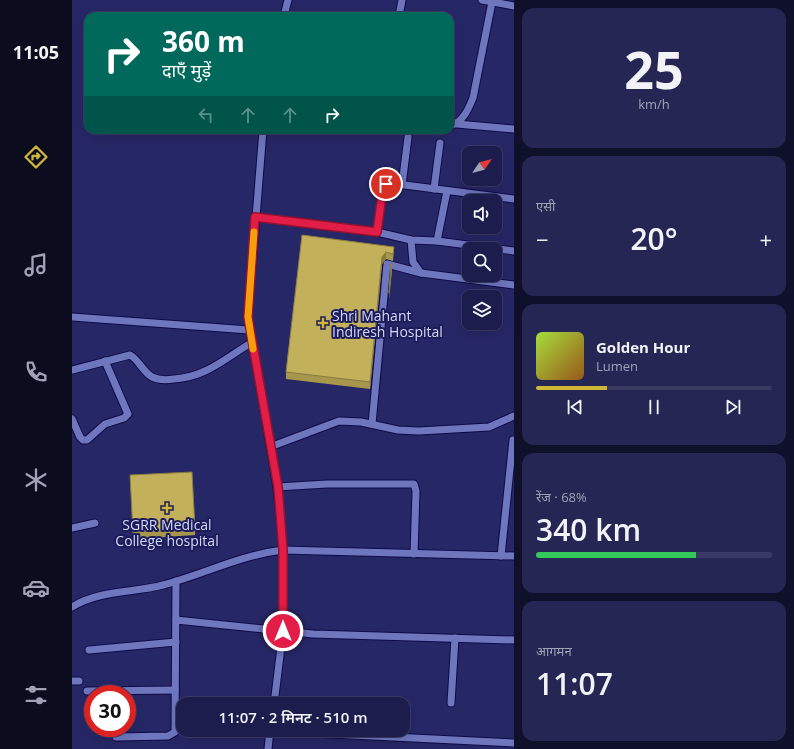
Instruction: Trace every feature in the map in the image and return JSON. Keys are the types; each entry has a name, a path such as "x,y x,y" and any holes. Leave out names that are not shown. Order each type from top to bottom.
{"street":[{"path":"285,12 288,0"},
{"path":"400,12 402,0"},
{"path":"482,0 514,6"},
{"path":"454,125 467,112 472,98 492,2"},
{"path":"454,125 514,129"},
{"path":"263,134 248,317 249,330 277,484 283,550 283,631 275,697"},
{"path":"402,185 408,137"},
{"path":"434,189 440,143"},
{"path":"377,232 383,188 389,183 514,199"},
{"path":"437,241 447,191"},
{"path":"255,217 377,232 411,240 437,241 514,251"},
{"path":"411,240 413,262 420,273"},
{"path":"372,424 387,264 420,273 514,285"},
{"path":"72,316 249,330"},
{"path":"72,370 130,355 146,372 156,378 169,380 190,378 209,370 252,343"},
{"path":"72,420 80,437 83,440 87,440 105,424 126,417 128,411 105,361"},
{"path":"270,447 339,421 347,420 372,424 388,429 408,431 489,427 514,416"},
{"path":"501,556 513,440"},
{"path":"277,484 414,484 416,491 414,554"},
{"path":"72,528 95,524"},
{"path":"72,607 97,596 151,588 250,556 283,550 514,556"},
{"path":"136,736 172,734 176,729 176,581"},
{"path":"176,620 313,634 514,640"},
{"path":"451,703 455,638"},
{"path":"89,650 176,642"},
{"path":"136,690 175,690"},
{"path":"268,749 269,737"},
{"path":"392,737 514,743"}],"building":[{"path":"302,235 394,247 393,254 386,252 382,257 370,382 286,372"},
{"path":"391,263 392,264 389,293"},
{"path":"192,472 195,528 133,532 130,475"}],"slow traffic":[{"path":"253,349 248,317 254,232"}],"place":[{"name":"Shri Mahant Indiresh Hospital","path":"323,323"},
{"name":"SGRR Medical College hospital","path":"167,508"}],"route":[{"path":"283,631 283,550 278,487 267,432 248,317 255,217 377,232 383,188 386,184"}]}
